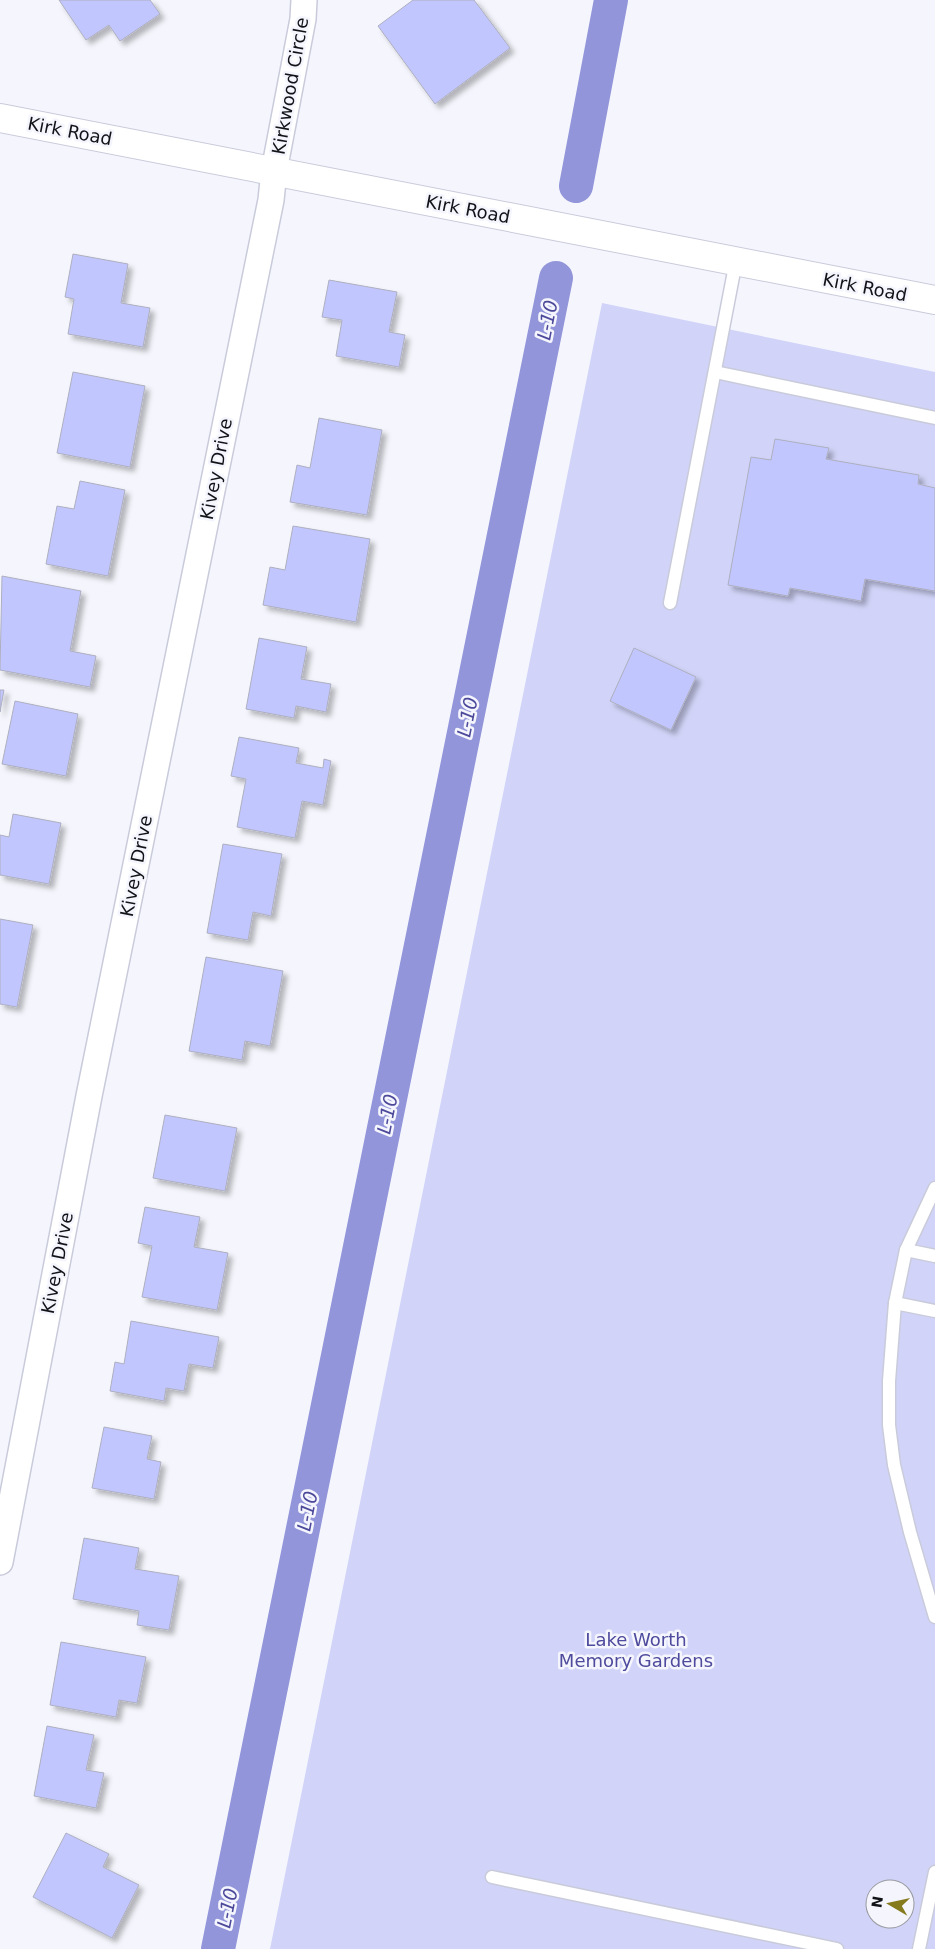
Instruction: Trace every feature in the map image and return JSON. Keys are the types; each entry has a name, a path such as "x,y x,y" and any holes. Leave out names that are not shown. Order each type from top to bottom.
{"street":[{"name":"Kirkwood Circle","path":"274,171 303,20 304,0"},
{"name":"Kirk Road","path":"0,118 935,300"},
{"name":"Kivey Drive","path":"0,1562 91,1086 269,210 274,171"}],"lane":[{"path":"670,603 736,261"},
{"path":"715,372 935,418"},
{"path":"935,1188 906,1250 895,1303 889,1381 889,1425 894,1465 910,1532 935,1617"},
{"path":"906,1250 935,1256"},
{"path":"895,1303 935,1312"},
{"path":"919,1949 935,1872"},
{"path":"492,1877 837,1949"}],"green space":[{"name":"Lake Worth Memory Gardens","path":"602,303 935,372 935,1949 270,1949"}],"building":[{"path":"59,0 150,0 160,14 120,41 109,25 86,40"},
{"path":"413,0 474,0 510,48 435,104 378,26"},
{"path":"73,254 128,264 121,303 150,308 143,347 68,334 74,299 65,297"},
{"path":"329,280 397,292 389,332 405,335 399,367 336,356 342,320 322,317"},
{"path":"73,372 145,386 130,467 57,453"},
{"path":"319,418 382,430 367,515 290,502 297,465 310,468"},
{"path":"775,439 829,448 826,459 919,475 918,484 935,488 935,591 865,579 861,601 790,588 788,596 728,585 751,457 771,460"},
{"path":"80,481 125,490 108,576 46,564 57,506 74,509"},
{"path":"293,526 370,539 356,622 263,605 270,567 285,570"},
{"path":"2,576 81,591 70,651 96,656 90,687 0,670"},
{"path":"259,638 307,647 301,679 331,684 326,712 296,706 294,718 246,709"},
{"path":"634,648 696,677 671,730 610,701"},
{"path":"0,690 4,690 0,712"},
{"path":"15,701 78,714 66,776 2,764"},
{"path":"239,737 299,748 296,763 323,768 324,759 331,761 323,805 302,801 295,838 237,827 246,779 231,776"},
{"path":"13,814 61,823 49,884 0,875 0,835 9,837"},
{"path":"223,844 282,854 271,916 253,912 248,940 207,933"},
{"path":"0,919 33,925 17,1007 0,1004"},
{"path":"206,957 283,971 270,1046 245,1041 242,1060 189,1051"},
{"path":"165,1115 237,1128 225,1191 153,1178"},
{"path":"145,1207 200,1217 194,1247 228,1253 217,1310 142,1297 152,1246 138,1243"},
{"path":"131,1321 219,1337 213,1368 189,1364 184,1391 166,1388 164,1401 110,1391 115,1362 124,1364"},
{"path":"104,1427 152,1436 147,1459 161,1462 154,1499 92,1488"},
{"path":"84,1538 139,1548 135,1569 179,1576 169,1630 137,1625 139,1611 73,1599"},
{"path":"61,1642 146,1657 137,1703 119,1700 116,1717 50,1705"},
{"path":"47,1726 94,1735 86,1770 104,1773 96,1808 34,1796"},
{"path":"66,1833 109,1854 103,1867 139,1885 112,1938 33,1897"}],"waterway":[{"name":"L-10","path":"576,186 611,0"},
{"name":"L-10","path":"218,1949 556,278"}]}
